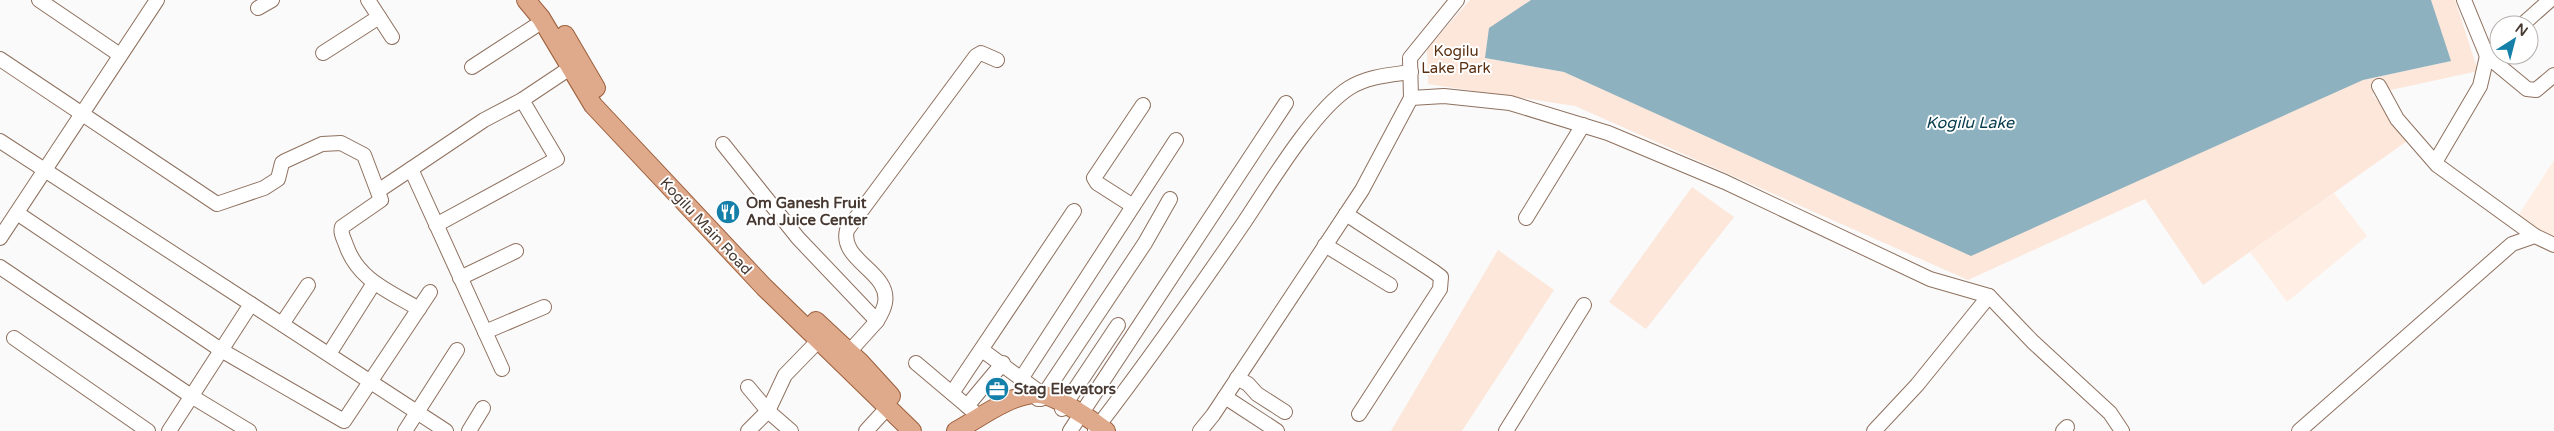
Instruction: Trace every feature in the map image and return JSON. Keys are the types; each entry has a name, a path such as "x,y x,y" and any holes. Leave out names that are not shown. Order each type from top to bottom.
{"main road":[{"name":"Kogilu Main Road","path":"526,0 602,99 772,280 849,352 887,408 912,431"},
{"name":"Kogilu Main Road","path":"540,0 576,64 593,105 764,287 818,340 867,379 921,431"},
{"path":"956,431 974,412 1018,399 1040,397 1063,407 1076,421 1099,429"},
{"path":"965,431 1010,406 1040,397"}],"street":[{"path":"40,0 120,55"},
{"path":"0,238 157,0"},
{"path":"258,8 272,0"},
{"path":"1200,431 1225,397 1362,190 1411,98 1410,58 1457,0"},
{"path":"2464,0 2486,56 2527,89 2536,90 2554,74"},
{"path":"2533,15 2550,0"},
{"path":"323,53 376,6 392,37"},
{"path":"472,67 543,21"},
{"path":"849,352 877,321 885,303 885,293 879,281 849,249 845,239 847,230 976,56 981,53 998,60"},
{"path":"2437,159 2480,86 2486,56 2489,53"},
{"path":"0,59 217,204 264,188 278,179 282,163 322,144 341,143 364,155 381,197 379,203 347,222 341,231 354,266 374,283 419,309"},
{"path":"378,191 484,120 522,100 576,64"},
{"path":"1099,429 1152,356 1282,166 1331,104 1348,88 1363,80 1411,72"},
{"path":"2379,86 2397,119 2437,166 2535,236 2554,245"},
{"path":"1411,98 1444,96 1510,102 1608,133 1725,182 1930,279 1989,296 2033,342 2110,413 2122,431"},
{"path":"436,225 557,159 522,100"},
{"path":"1076,421 1286,103"},
{"path":"1132,206 1096,183 1094,178 1143,105"},
{"path":"1526,218 1583,125"},
{"path":"1021,379 1176,140"},
{"path":"0,141 446,431"},
{"path":"723,144 798,238 877,321"},
{"path":"411,169 502,369"},
{"path":"1040,397 1145,243 1170,199"},
{"path":"952,393 1074,211"},
{"path":"17,213 221,350 340,420 347,419 430,292"},
{"path":"1346,214 1433,271 1441,277 1442,281 1440,289 1359,414"},
{"path":"2299,431 2512,244 2535,236"},
{"path":"1325,245 1390,285"},
{"path":"460,278 516,251"},
{"path":"0,267 191,396 250,431"},
{"path":"328,354 374,283"},
{"path":"282,324 308,285"},
{"path":"1874,431 1917,385 1989,296"},
{"path":"169,431 251,304"},
{"path":"1506,431 1584,305"},
{"path":"485,332 544,307"},
{"path":"1063,407 1118,325"},
{"path":"14,338 148,431"},
{"path":"748,431 768,411 774,394 785,375 818,340"},
{"path":"405,431 457,350"},
{"path":"982,350 1038,391 1040,397"},
{"path":"916,363 974,412 1002,363"},
{"path":"1237,378 1285,412"},
{"path":"748,387 768,411 791,431"},
{"path":"1225,397 1277,431"},
{"path":"469,431 484,408"},
{"path":"866,431 887,408"}],"shaded area":[{"path":"2554,160 2554,243 2516,219"},
{"path":"2334,193 2367,236 2287,302 2250,252"}],"green space":[{"name":"Kogilu Lake Park","path":"1470,0 1531,0 1485,58 1564,72 2363,80 2450,61 2431,0 2455,0 2478,71 2372,94 2410,139 2203,285 2145,199 1968,280 1575,106 1428,84 1427,49"},
{"path":"1692,187 1734,217 1646,329 1609,302"},
{"path":"1498,250 1554,290 1462,431 1391,431"}],"water":[{"name":"Kogilu Lake","path":"1531,0 2431,0 2451,61 2363,80 1971,256 1564,72 1485,58 1489,28"}],"place":[{"name":"Om Ganesh Fruit And Juice Center","path":"728,212"},
{"name":"Stag Elevators","path":"997,389"}]}
